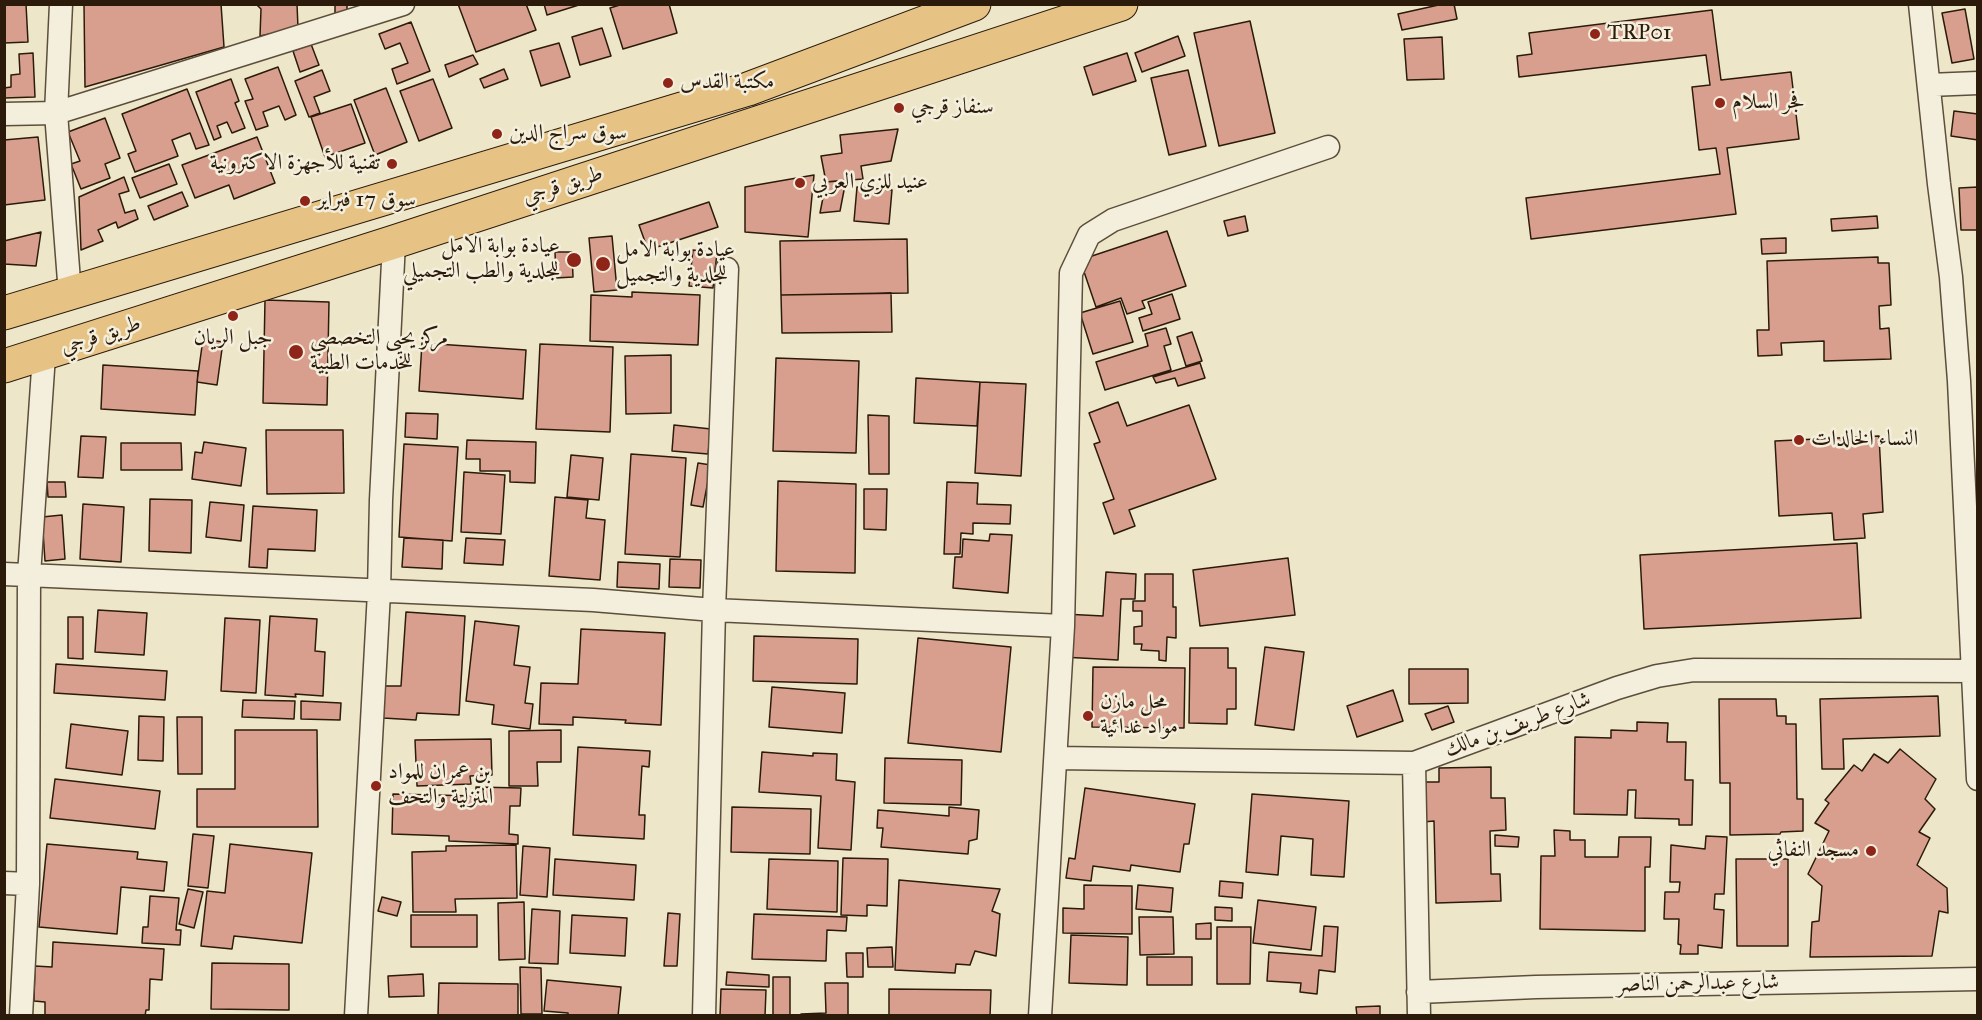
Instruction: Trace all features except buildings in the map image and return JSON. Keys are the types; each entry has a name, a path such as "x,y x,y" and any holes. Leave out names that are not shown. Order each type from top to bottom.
{"highway":[{"name":"طريق قرجي","path":"4,313 748,89 974,4"},
{"name":"طريق قرجي","path":"4,366 394,242 1121,4"}],"street":[{"path":"61,4 56,113 70,294"},
{"path":"4,114 56,113 403,4"},
{"path":"1920,4 1939,184 1968,381 1977,779"},
{"path":"1929,85 1977,83"},
{"path":"1040,1016 1063,626 1071,273 1089,235 1113,220 1328,147"},
{"path":"356,1016 379,592 381,500 394,242"},
{"path":"704,1016 714,610 727,269"},
{"path":"21,1016 28,884 29,575 44,354"},
{"path":"4,574 593,600 714,610 1063,626"},
{"name":"شارع طريف بن مالك","path":"1056,758 1414,763 1617,688 1657,676 1694,670 1975,671"},
{"path":"1414,763 1419,1016"},
{"path":"4,883 28,884"},
{"name":"شارع عبدالرحمن الناصر","path":"1418,992 1536,987 1977,978"}],"place":[{"name":"TRP01","path":"1595,34"},
{"name":"مكتبة القدس","path":"668,83"},
{"name":"فجر السلام","path":"1720,103"},
{"name":"سنفاز قرجي","path":"899,108"},
{"name":"سوق سراج الدين","path":"497,134"},
{"name":"تقنية للأجهزة الاكترونية","path":"392,164"},
{"name":"عنيد للزي العربي","path":"800,183"},
{"name":"سوق 17 فبراير","path":"305,201"},
{"name":"عيادة بوابة الامل للجلدية والطب التجميلي","path":"574,260"},
{"name":"عيادة بوابة الامل للجلدية والتجميل","path":"603,264"},
{"name":"جبل الريان","path":"233,316"},
{"name":"مركز يحيى التخصصي للخدمات الطبية","path":"296,352"},
{"name":"النساء الخالدات","path":"1799,440"},
{"name":"محل مازن مواد غدائية","path":"1088,716"},
{"name":"بن عمران للمواد المنزلية والتحف","path":"376,786"},
{"name":"مسجد النفاثي","path":"1871,851"}]}
